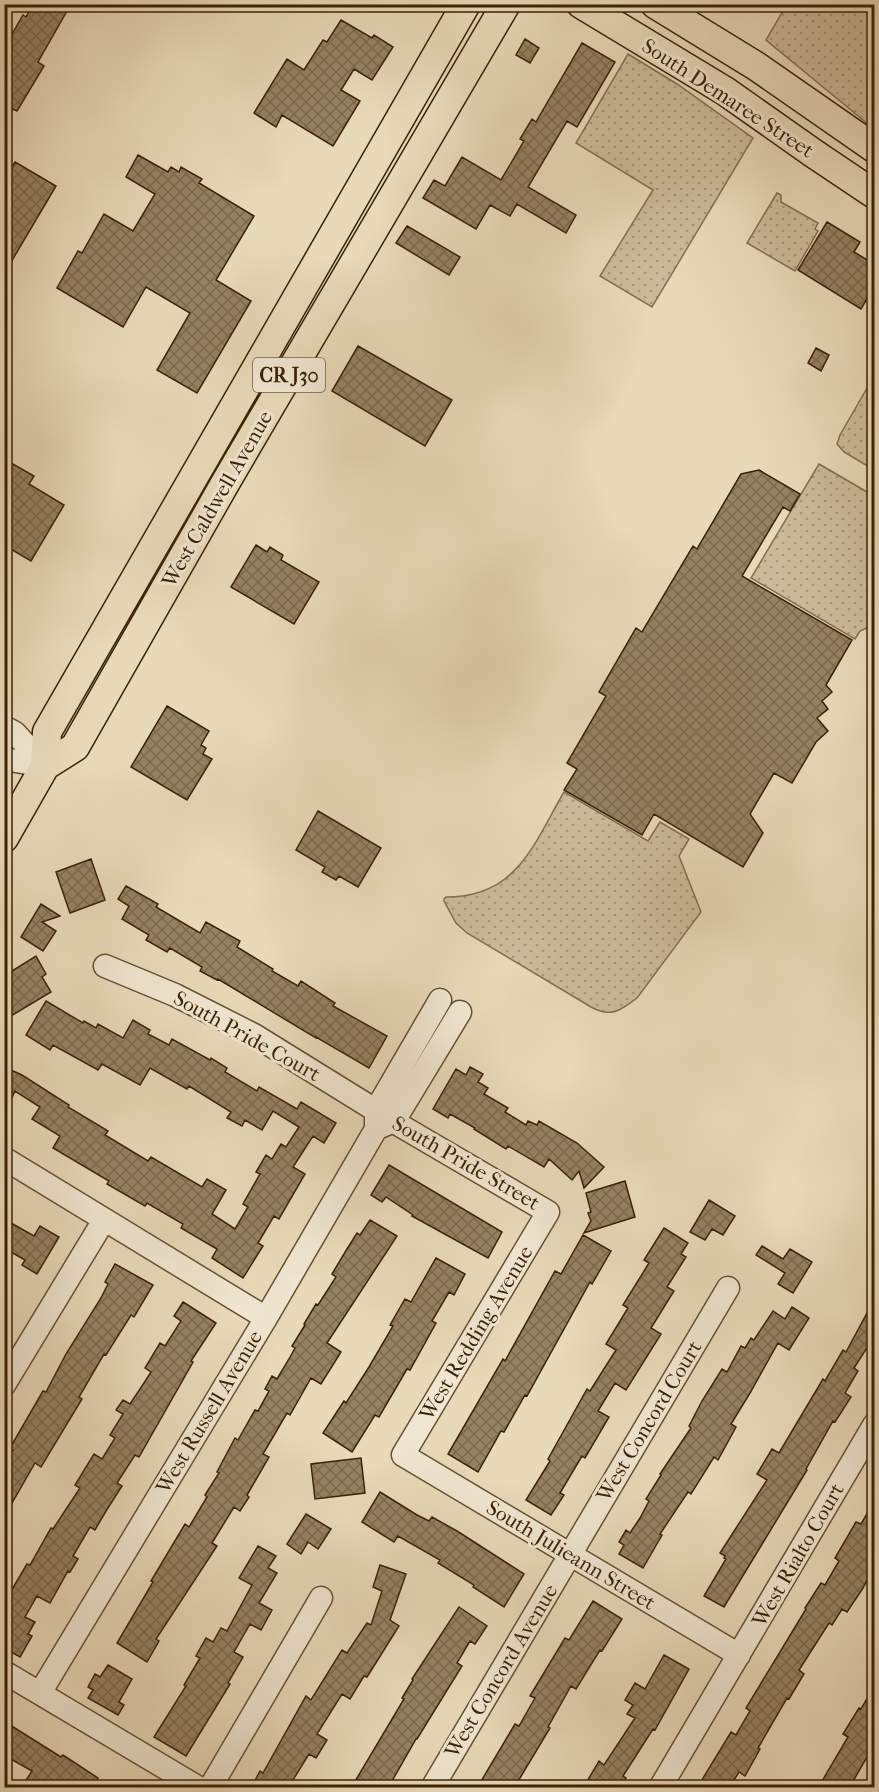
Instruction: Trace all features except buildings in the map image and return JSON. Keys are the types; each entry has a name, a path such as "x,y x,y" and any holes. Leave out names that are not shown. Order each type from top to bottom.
{"main road":[{"name":"West Caldwell Avenue","path":"4,838 45,766 47,732 466,4"},
{"name":"West Caldwell Avenue","path":"45,766 75,747 226,480 506,4"},
{"name":"South Demaree Street","path":"580,4 712,83 874,194"},
{"name":"South Demaree Street","path":"655,4 756,66 874,148"},
{"path":"779,129 801,125 874,174"},
{"path":"226,480 220,468 224,454 307,309 314,267"}],"street":[{"path":"4,727 15,733 45,766"},
{"path":"4,759 45,766"},
{"name":"South Pride Court","path":"105,966 175,995 254,1035 382,1119"},
{"name":"West Russell Avenue","path":"40,1693 266,1318 382,1119 441,1000"},
{"name":"West Russell Avenue","path":"382,1119 460,1012"},
{"name":"South Pride Street","path":"382,1119 548,1212"},
{"path":"5,1159 266,1318"},
{"name":"West Redding Avenue","path":"403,1455 548,1212"},
{"path":"4,1385 104,1220"},
{"name":"West Concord Court","path":"570,1554 728,1288"},
{"name":"West Rialto Court","path":"660,1788 874,1425"},
{"name":"South Julieann Street","path":"403,1455 739,1655"},
{"name":"West Concord Avenue","path":"432,1788 570,1554"},
{"path":"210,1788 321,1598"},
{"path":"4,1672 199,1788"}],"shaded area":[{"path":"787,4 874,5 874,129 766,40"},
{"path":"628,54 677,84 753,138 652,307 600,276 653,190 576,143"},
{"path":"777,193 781,195 781,202 818,223 815,229 818,231 795,271 747,243"},
{"path":"874,376 874,470 844,452 837,444"},
{"path":"819,464 874,496 874,625 860,631 855,639 751,578"},
{"path":"564,792 648,841 660,822 689,839 679,856 701,912 637,998 615,1012 604,1012 591,1007 467,933 456,923 444,901 446,897 470,895 490,888 506,878 532,849"}]}
